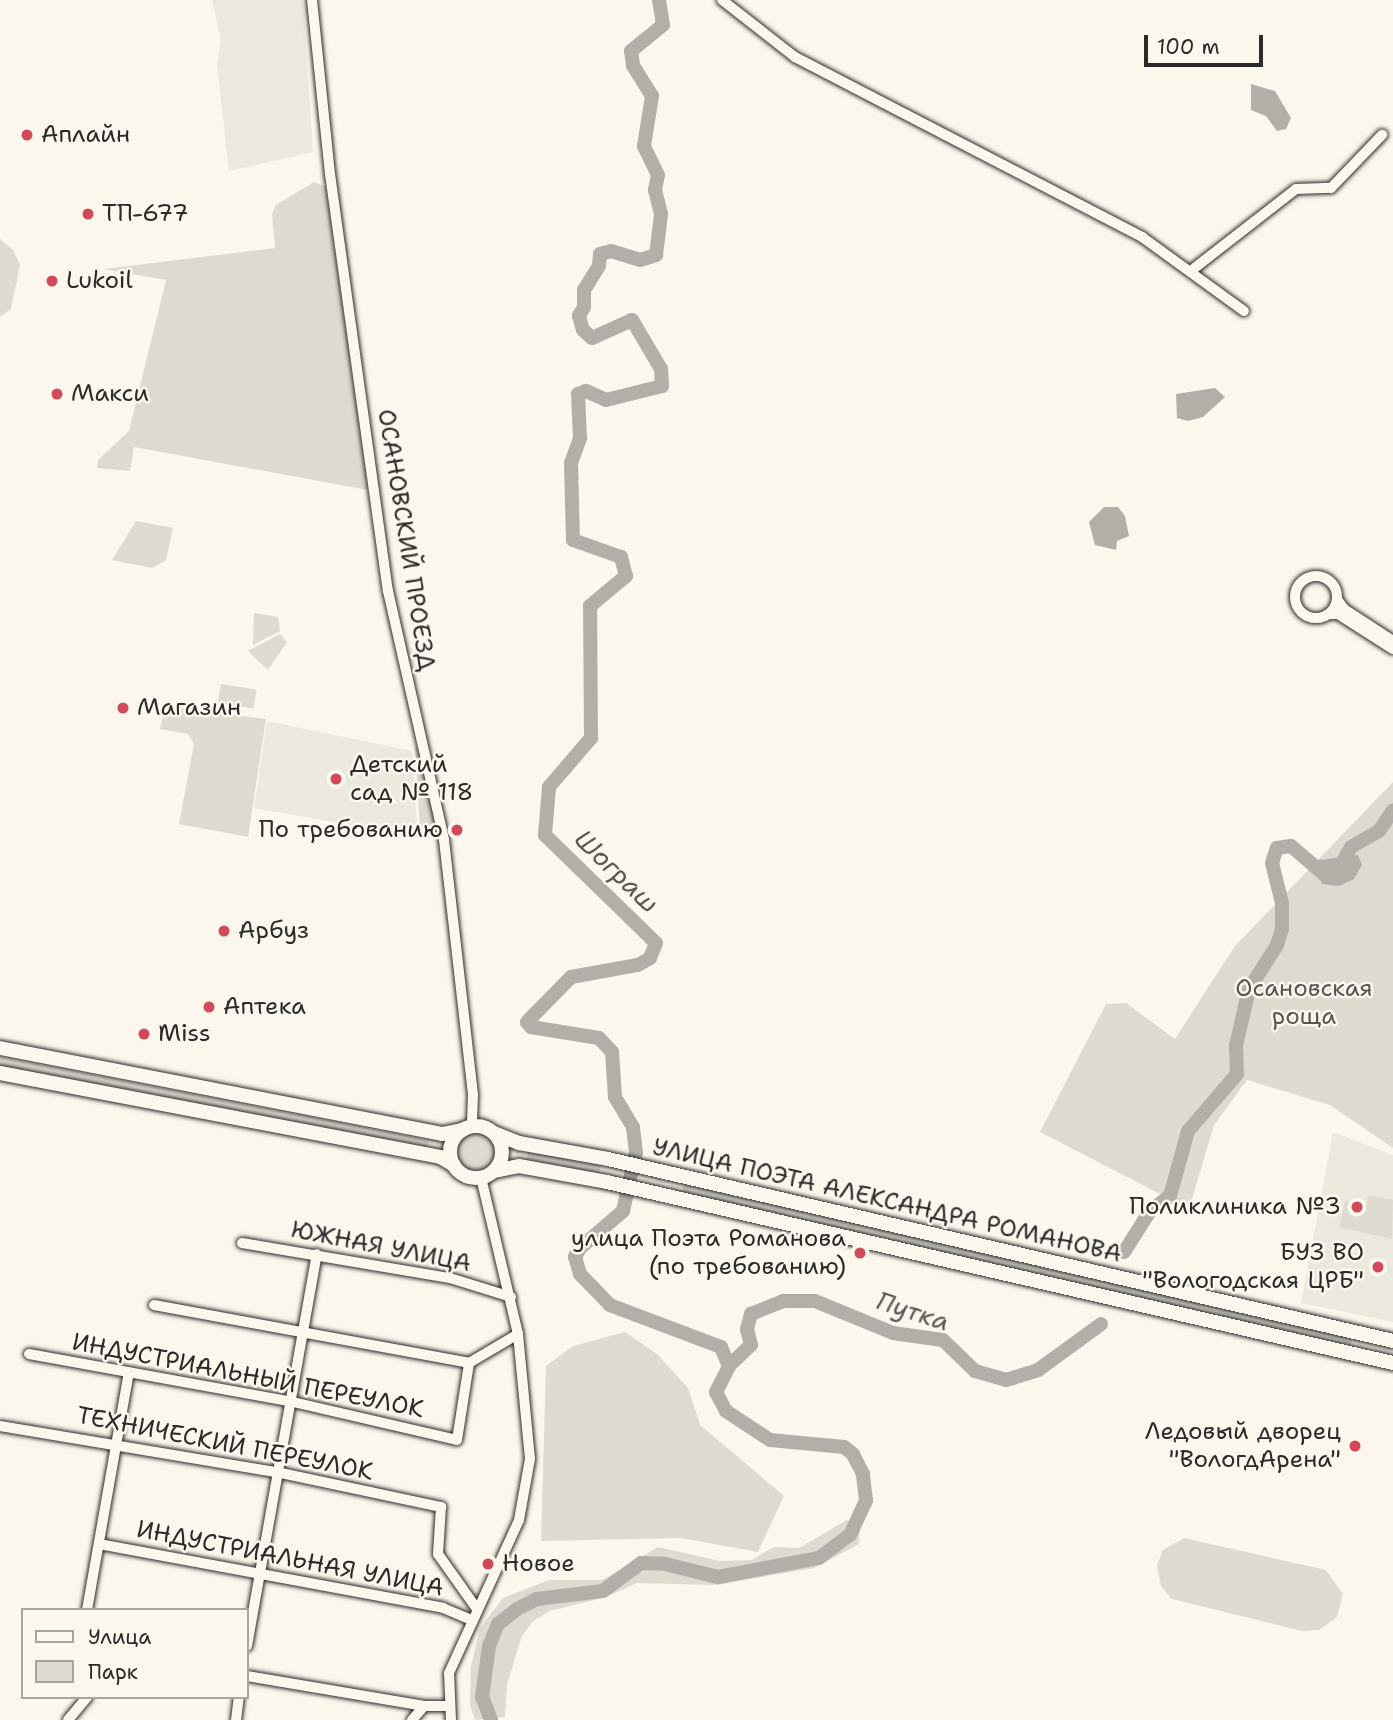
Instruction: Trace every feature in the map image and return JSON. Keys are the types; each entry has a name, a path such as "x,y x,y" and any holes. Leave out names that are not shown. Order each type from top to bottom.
{"main road":[{"path":"0,1048 442,1134 467,1128 494,1133 502,1150 487,1174 465,1175 454,1165 432,1155 0,1073"},
{"path":"454,1165 450,1148 467,1128"},
{"name":"УЛИЦА ПОЭТА АЛЕКСАНДРА РОМАНОВА","path":"494,1133 519,1143 608,1159 1393,1341"},
{"name":"УЛИЦА ПОЭТА АЛЕКСАНДРА РОМАНОВА","path":"487,1174 519,1166 607,1182 1393,1363"}],"street":[{"name":"ОСАНОВСКИЙ ПРОЕЗД","path":"312,0 330,174 388,592 444,840 473,1094 467,1128"},
{"path":"722,0 795,57 1142,237 1244,311"},
{"path":"1192,271 1296,189 1331,188 1382,135"},
{"path":"1393,641 1344,609 1334,584 1323,576 1310,576 1299,584 1295,597 1301,612 1316,618 1338,614 1393,649"},
{"path":"1329,614 1338,599"},
{"path":"451,1720 449,1673 471,1620 511,1539 527,1490 528,1411 518,1334 487,1174"},
{"name":"ЮЖНАЯ УЛИЦА","path":"242,1242 450,1278 511,1297"},
{"path":"248,1641 281,1473 317,1254"},
{"path":"154,1305 468,1363 518,1334"},
{"name":"ИНДУСТРИАЛЬНЫЙ ПЕРЕУЛОК","path":"29,1354 293,1402 457,1440 468,1363"},
{"path":"87,1608 129,1373"},
{"name":"ТЕХНИЧЕСКИЙ ПЕРЕУЛОК","path":"0,1426 117,1443 281,1473 441,1507 438,1554 477,1609"},
{"name":"ИНДУСТРИАЛЬНАЯ УЛИЦА","path":"99,1544 443,1608 471,1620"},
{"path":"248,1676 424,1706 449,1706"},
{"path":"68,1720 85,1699"},
{"path":"236,1720 239,1699"},
{"path":"412,1720 424,1706"}],"shaded area":[{"path":"212,0 303,0 313,152 229,171 217,65 221,40"},
{"path":"1251,84 1275,91 1291,118 1286,129 1277,131 1266,116 1251,110"},
{"path":"1215,388 1225,397 1203,417 1188,421 1177,418 1176,394"},
{"path":"1104,507 1118,507 1125,516 1129,536 1117,541 1116,550 1095,545 1089,522"},
{"name":"Детский сад № 118","path":"267,721 412,751 418,837 254,808"},
{"path":"1358,855 1362,865 1354,879 1339,886 1322,884 1319,860"},
{"name":"Поликлиника №3","path":"1333,1132 1393,1155 1393,1322 1301,1303"}],"green space":[{"path":"314,182 326,187 368,490 134,447 130,471 97,468 98,460 129,431 166,280 104,269 275,248 272,214 276,205"},
{"path":"0,239 13,250 20,265 11,309 0,317"},
{"path":"136,521 173,528 166,560 152,568 112,560"},
{"path":"254,613 278,617 280,631 253,645"},
{"path":"280,634 287,642 268,670 248,651"},
{"path":"221,684 257,690 254,708 218,703"},
{"path":"165,706 266,719 248,837 179,824 194,744 188,734 160,729"},
{"path":"415,747 421,748 438,833 420,830"},
{"name":"Осановская роща","path":"1393,782 1393,1148 1330,1105 1247,1080 1214,1125 1189,1209 1040,1132 1106,1004 1126,1003 1175,1039 1235,946"},
{"path":"0,1057 429,1140 427,1152 0,1069"},
{"path":"476,1133 489,1139 495,1152 489,1165 476,1171 463,1165 457,1152 463,1139"},
{"path":"528,1152 601,1165 599,1176 526,1163"},
{"path":"684,1184 1352,1338 1350,1348 682,1194"},
{"path":"1369,1195 1393,1200 1392,1239 1339,1227 1345,1201 1366,1206"},
{"path":"625,1332 657,1354 688,1388 700,1425 784,1496 758,1552 681,1538 541,1541 546,1366 573,1346"},
{"path":"847,1520 860,1527 859,1544 814,1568 717,1585 637,1583 606,1597 550,1611 533,1621 522,1636 507,1684 505,1717 475,1720 470,1705 471,1666 480,1628 503,1598 549,1580 602,1580 658,1547 720,1561 751,1560 774,1547 799,1548"},
{"path":"1184,1538 1326,1570 1343,1594 1337,1617 1319,1630 1302,1631 1172,1599 1161,1586 1157,1565 1163,1550"}],"waterway":[{"name":"Шограш","path":"491,1720 482,1697 489,1646 498,1624 517,1609 537,1599 603,1591 641,1563 665,1564 718,1577 819,1558 850,1535 866,1500 863,1474 853,1454 844,1447 770,1440 726,1411 716,1392 729,1366 721,1347 610,1305 580,1274 575,1257 580,1248 623,1211 636,1152 633,1127 615,1097 612,1052 599,1038 531,1027 527,1022 571,977 638,965 650,958 656,943 545,835 549,787 591,738 590,606 626,576 621,557 573,540 571,463 580,438 578,394 586,391 606,400 662,386 661,369 632,320 592,338 583,330 579,316 584,307 584,290 599,266 600,254 611,251 640,260 656,255 661,214 655,190 658,175 644,146 652,96 633,65 631,51 663,25 659,0"},
{"name":"Путка","path":"1124,1252 1150,1211 1170,1196 1188,1131 1237,1074 1236,1046 1249,989 1277,945 1282,929 1282,903 1272,863 1277,848 1291,846 1326,876 1335,875 1351,847 1379,831 1393,810"},
{"name":"Путка","path":"729,1366 751,1345 747,1329 751,1314 783,1301 815,1301 893,1333 943,1340 975,1371 1006,1380 1038,1370 1101,1324"}],"place":[{"name":"Аплайн","path":"27,135"},
{"name":"ТП-677","path":"88,214"},
{"name":"Lukoil","path":"52,281"},
{"name":"Макси","path":"57,394"},
{"name":"Магазин","path":"123,708"},
{"name":"Детский сад № 118","path":"336,779"},
{"name":"По требованию","path":"457,830"},
{"name":"Арбуз","path":"224,931"},
{"name":"Аптека","path":"209,1007"},
{"name":"Miss","path":"144,1034"},
{"name":"Поликлиника №3","path":"1357,1207"},
{"name":"улица Поэта Романова (по требованию)","path":"860,1253"},
{"name":"БУЗ ВО \"Вологодская ЦРБ\"","path":"1378,1267"},
{"name":"Ледовый дворец \"ВологдАрена\"","path":"1355,1446"},
{"name":"Новое","path":"488,1564"}]}
